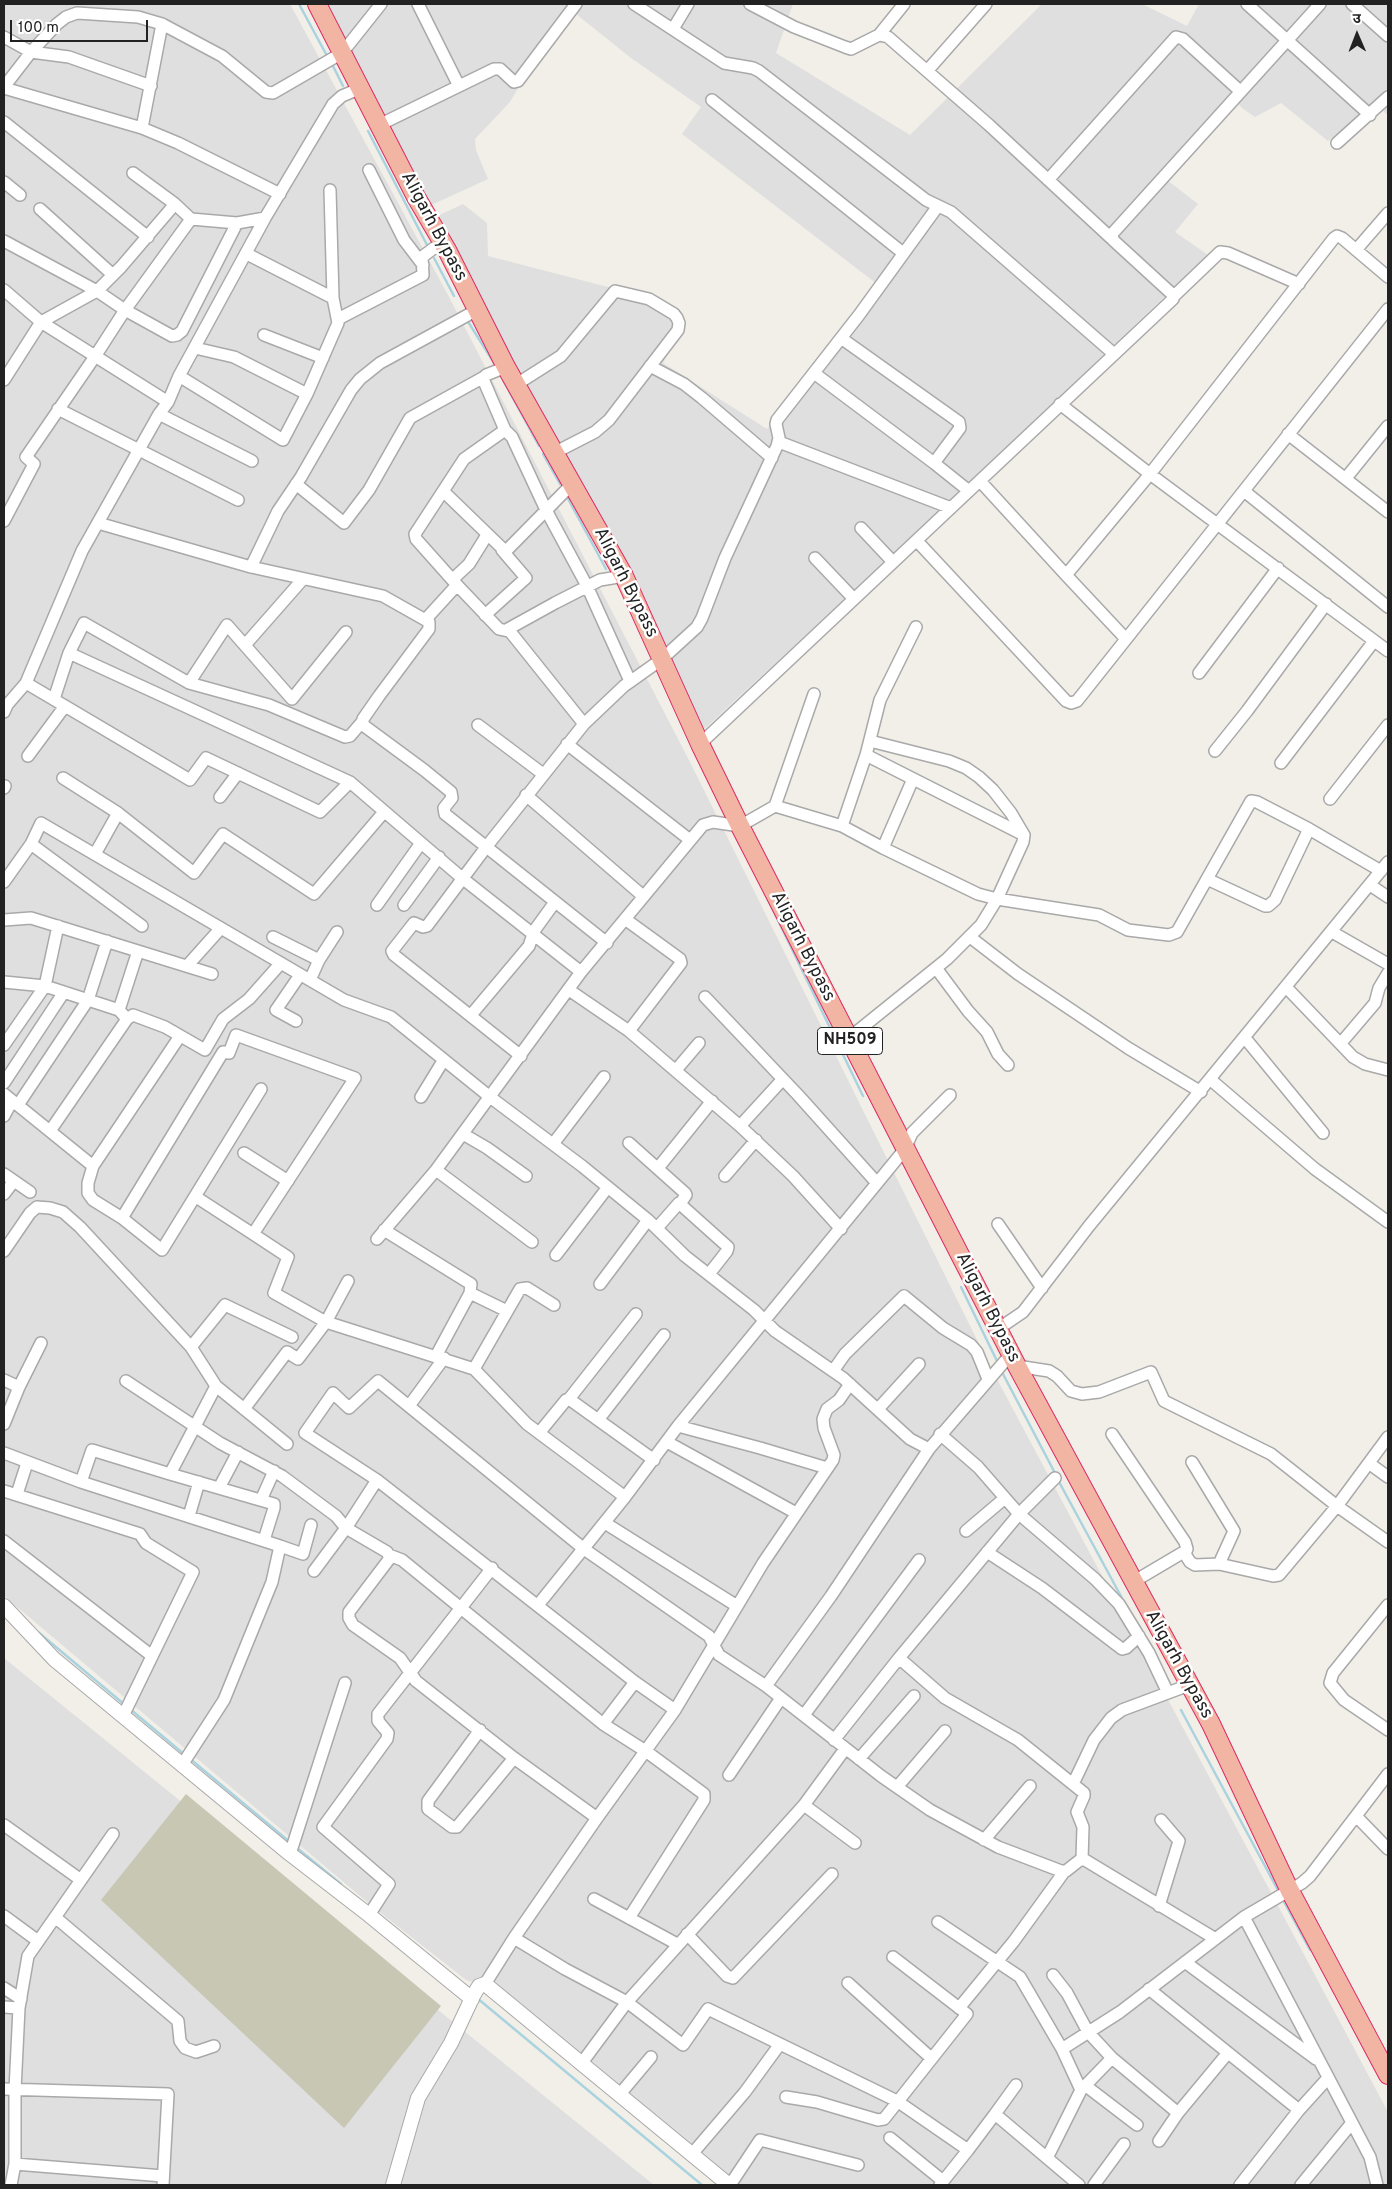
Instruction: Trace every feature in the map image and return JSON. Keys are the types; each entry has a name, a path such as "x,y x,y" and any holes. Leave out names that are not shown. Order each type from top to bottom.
{"highway":[{"name":"Aligarh Bypass","path":"317,4 506,367 624,576 700,744 740,826 1014,1360 1210,1724 1282,1893 1387,2068"}],"street":[{"path":"280,194 178,143 142,128 4,88 31,52 66,17 77,13 138,18 162,24 222,56 269,93 280,89 342,53 381,4"},
{"path":"418,4 460,86"},
{"path":"379,126 497,68 510,80 518,81 576,4"},
{"path":"634,4 724,63 753,68 759,71 926,200 951,212 1114,354"},
{"path":"673,30 688,4"},
{"path":"750,4 794,27 851,49 879,35 904,4"},
{"path":"927,71 986,4"},
{"path":"1247,4 1370,115"},
{"path":"1111,238 1112,234 1320,4"},
{"path":"1352,4 1388,36"},
{"path":"142,128 152,86 162,24"},
{"path":"879,35 888,37 989,125 1173,297"},
{"path":"4,37 31,52 69,57 152,86"},
{"path":"1048,180 1176,37 1183,38 1240,91"},
{"path":"5,707 26,683 82,552 158,414 168,402 180,376 266,218 333,104 342,96 361,88"},
{"path":"1337,144 1388,97"},
{"path":"712,100 903,253"},
{"path":"4,122 148,237"},
{"path":"369,170 404,240 423,265"},
{"path":"133,173 192,219 237,223 266,218"},
{"path":"4,182 20,195"},
{"path":"180,376 283,440 307,394 338,323 333,298 330,190"},
{"path":"4,380 41,322 97,291 148,237 175,204"},
{"path":"521,1056 392,952 414,923 424,927 428,926 462,878 526,795 584,724 610,698 662,659 700,623 725,558 779,442 777,420 814,374 938,206"},
{"path":"40,209 112,275"},
{"path":"1356,250 1388,213"},
{"path":"4,521 34,464 26,457 125,310 192,219"},
{"path":"4,241 97,291 166,334 177,335 182,331 237,223"},
{"path":"1066,575 1150,474 1337,236 1342,238 1388,277"},
{"path":"338,319 423,275 424,254 442,242"},
{"path":"700,744 893,562 917,542 1220,252 1228,253 1299,284"},
{"path":"247,254 333,298"},
{"path":"4,290 41,322 168,402"},
{"path":"517,384 561,356 615,291 649,300 674,314 677,318 679,322 678,330 604,426 554,453"},
{"path":"917,542 1066,701 1071,703 1081,698 1388,309"},
{"path":"251,567 278,511 352,390 364,375 380,363 478,310"},
{"path":"264,335 323,358"},
{"path":"841,338 959,422 960,428 934,463"},
{"path":"195,348 234,357 307,394"},
{"path":"650,366 684,384 772,458"},
{"path":"296,484 342,522 346,522 378,475 410,418 506,367"},
{"path":"814,374 969,491"},
{"path":"484,377 483,381 506,430 512,437 546,510 588,586 630,682"},
{"path":"1060,404 1150,474 1388,652"},
{"path":"58,409 238,500"},
{"path":"158,414 252,461"},
{"path":"1346,478 1388,426"},
{"path":"506,430 464,459 416,532 415,537 485,615 499,629 508,631 584,724"},
{"path":"1288,434 1388,512"},
{"path":"779,442 951,508"},
{"path":"980,481 1126,639"},
{"path":"502,550 508,550 573,483"},
{"path":"443,491 502,550 526,578 485,615"},
{"path":"1244,491 1388,607"},
{"path":"54,699 69,653 84,622 189,683 269,706 345,737 350,736 362,722 428,629 429,622 426,619 382,596 251,567 98,523"},
{"path":"861,528 893,562"},
{"path":"426,619 469,564 487,535"},
{"path":"815,558 854,599"},
{"path":"1199,673 1278,568"},
{"path":"508,631 510,627 588,586 606,578 624,576"},
{"path":"245,645 303,579"},
{"path":"1215,751 1326,604"},
{"path":"189,683 227,625 292,699 346,632"},
{"path":"842,826 866,755 882,695 916,628"},
{"path":"1281,764 1374,641"},
{"path":"69,653 350,782 462,878 581,972"},
{"path":"26,683 190,780 206,758 320,812 350,782"},
{"path":"409,1406 440,1357 471,1288 468,1281 381,1234 436,1170 581,972 690,840 706,823 713,822 740,826 775,806 814,694"},
{"path":"28,756 65,706"},
{"path":"362,722 451,792 452,798 444,808 445,814 606,943"},
{"path":"478,725 543,774"},
{"path":"1330,799 1388,725"},
{"path":"849,1038 936,968 981,926 997,899 1023,842 1024,835 1011,813 993,790 966,768 870,741"},
{"path":"567,744 690,840"},
{"path":"866,755 1024,835"},
{"path":"220,798 238,773"},
{"path":"62,778 118,813 194,873 223,834 314,894 384,812"},
{"path":"883,848 913,779"},
{"path":"526,795 643,896"},
{"path":"775,806 842,826 978,894 997,899 1099,915 1128,930 1174,934 1180,929 1251,801 1385,866 1090,1226 1022,1312 998,1329"},
{"path":"94,854 118,813"},
{"path":"4,882 41,824 344,1000 390,1017 443,1061 608,1188 652,1224 685,1256 754,1310 775,1331 850,1384 878,1408 910,1440 928,1449"},
{"path":"1207,879 1264,906 1268,906 1275,900 1309,829"},
{"path":"377,905 421,842"},
{"path":"30,844 142,926"},
{"path":"404,905 439,857"},
{"path":"1370,885 1388,897"},
{"path":"471,1015 529,946 533,934 555,902"},
{"path":"4,920 31,918 212,974"},
{"path":"625,919 680,959 681,963 629,1031"},
{"path":"4,1045 45,986 58,926"},
{"path":"188,966 221,928"},
{"path":"296,1021 276,1010 305,978 337,932"},
{"path":"1332,932 1388,964"},
{"path":"273,937 319,960"},
{"path":"970,937 1018,974 1120,1043 1201,1092"},
{"path":"4,1116 11,1100 88,1000 107,941"},
{"path":"50,1131 123,1015 138,951"},
{"path":"4,982 45,986 88,1000 123,1015 133,1015 165,1027 205,1050 223,1019 249,999 281,964"},
{"path":"936,968 968,1011 987,1032 998,1054 1008,1065"},
{"path":"1341,1043 1374,1002 1379,988 1388,973"},
{"path":"1286,987 1357,1060 1388,1070"},
{"path":"569,990 629,1031 712,1100 793,1176 841,1229"},
{"path":"4,1083 64,992"},
{"path":"705,997 783,1079 877,1183"},
{"path":"180,1036 93,1166 88,1183 88,1193 93,1200 122,1218 162,1250 261,1089"},
{"path":"122,1218 223,1052 229,1053 236,1036 355,1078 253,1234"},
{"path":"1245,1038 1323,1132"},
{"path":"676,1070 699,1043"},
{"path":"421,1097 443,1061"},
{"path":"553,1144 604,1078"},
{"path":"740,1126 783,1079"},
{"path":"1211,1080 1315,1169 1388,1222"},
{"path":"538,1605 605,1523 678,1426 905,1149 912,1133 950,1095"},
{"path":"11,1100 93,1166"},
{"path":"658,1168 712,1100"},
{"path":"463,1134 487,1148 526,1176"},
{"path":"725,1176 756,1140"},
{"path":"600,1284 652,1224 679,1203 686,1194 629,1143"},
{"path":"244,1153 288,1181"},
{"path":"436,1170 532,1242"},
{"path":"4,1174 30,1192"},
{"path":"4,1194 14,1181"},
{"path":"556,1255 608,1188"},
{"path":"196,1197 288,1257 274,1293 326,1322 440,1357 474,1370 539,1433 625,1497"},
{"path":"679,1203 728,1247 709,1274"},
{"path":"4,1251 30,1213 37,1208 50,1208 63,1212 80,1227 191,1347 216,1386 287,1444"},
{"path":"998,1224 1042,1288"},
{"path":"244,1409 287,1352 298,1359 326,1322 348,1281"},
{"path":"474,1370 520,1290 524,1287 554,1306"},
{"path":"470,1293 507,1311"},
{"path":"833,1371 845,1354 904,1296 943,1328 971,1345 977,1352 988,1379"},
{"path":"191,1347 225,1305 292,1337"},
{"path":"539,1433 566,1400 570,1400 636,1314"},
{"path":"598,1420 664,1335"},
{"path":"4,1424 19,1387 41,1343"},
{"path":"766,1686 831,1596 928,1449 988,1379 1014,1360 1049,1371 1057,1376 1071,1392 1082,1394 1099,1392 1151,1372 1164,1401 1271,1454 1337,1506 1388,1542"},
{"path":"878,1408 919,1364"},
{"path":"4,1380 19,1387"},
{"path":"126,1381 195,1426 274,1471 336,1516 346,1528 389,1555 402,1560 603,1724 647,1752 701,1791 705,1797 629,1918"},
{"path":"675,1710 635,1682 492,1568 377,1480 305,1433 333,1393 349,1408 378,1381 584,1549 709,1636 719,1655 766,1686 845,1749 897,1787 937,1814 984,1840 1064,1872"},
{"path":"393,2185 418,2098 451,2043 477,1992 597,1818 647,1752 675,1710 737,1606 827,1468 834,1454 824,1428 823,1419 826,1409 839,1400 850,1384"},
{"path":"170,1474 216,1386"},
{"path":"570,1400 654,1460"},
{"path":"678,1426 827,1468"},
{"path":"940,1434 978,1467 1019,1514 1095,1579 1122,1608 1139,1636 1168,1693"},
{"path":"1112,1434 1185,1542 1187,1549 1185,1554"},
{"path":"1185,1554 1190,1562 1195,1565 1219,1564 1273,1576 1280,1575 1370,1464 1388,1437"},
{"path":"667,1442 796,1513"},
{"path":"81,1482 92,1450 274,1504 264,1540"},
{"path":"219,1488 238,1452"},
{"path":"4,1453 81,1482 303,1554 311,1525"},
{"path":"1192,1462 1234,1531 1219,1564"},
{"path":"17,1494 27,1463"},
{"path":"1370,1464 1388,1477"},
{"path":"261,1500 274,1471"},
{"path":"834,1740 899,1658 1019,1514 1055,1478"},
{"path":"314,1571 346,1528 377,1480"},
{"path":"189,1516 199,1482"},
{"path":"4,1491 140,1534 146,1543 193,1572 123,1716"},
{"path":"966,1531 1005,1498"},
{"path":"605,1523 737,1606"},
{"path":"4,1541 152,1656"},
{"path":"182,1765 224,1700 272,1582 280,1546"},
{"path":"987,1552 1042,1588 1122,1649 1126,1648 1139,1636"},
{"path":"1133,1582 1182,1553 1185,1554"},
{"path":"389,1555 388,1562 349,1612 349,1618 353,1625 400,1658 416,1681 514,1758 597,1818"},
{"path":"804,1715 919,1560"},
{"path":"369,1915 389,1884 323,1826 388,1739 388,1733 378,1721 378,1714 410,1670 492,1568"},
{"path":"4,1606 54,1659 290,1854 369,1915 582,2064 730,2185 760,2140 858,2165"},
{"path":"1387,1611 1332,1673 1330,1683 1344,1700 1388,1730"},
{"path":"899,1658 945,1698 1018,1740 1084,1794 1077,1812 1084,1827 1082,1859"},
{"path":"603,1724 635,1682"},
{"path":"290,1854 345,1683"},
{"path":"1073,1784 1094,1740 1111,1718 1122,1710 1190,1685"},
{"path":"860,1760 914,1696"},
{"path":"729,1775 781,1698"},
{"path":"480,1730 428,1801 428,1809 452,1827 457,1827 514,1758"},
{"path":"897,1787 945,1732"},
{"path":"582,2064 627,2002 677,1944 804,1805 845,1749"},
{"path":"1062,2050 1120,2012 1214,1938 1244,1917 1302,1883 1310,1876 1386,1780"},
{"path":"984,1840 1030,1786"},
{"path":"804,1805 855,1843"},
{"path":"1356,1816 1388,1848"},
{"path":"1159,1906 1179,1841 1161,1820"},
{"path":"4,1825 81,1880"},
{"path":"11,2185 15,2164 9,2089 28,1956 113,1834"},
{"path":"959,2008 1014,1941 1064,1872 1082,1859"},
{"path":"1082,1859 1214,1938"},
{"path":"687,1934 727,1976 733,1978 832,1874"},
{"path":"594,1899 677,1944"},
{"path":"4,1916 38,1941"},
{"path":"55,1917 178,2021 180,2041 185,2048 196,2052 214,2046"},
{"path":"1244,1917 1370,2157 1376,2185"},
{"path":"938,1922 1020,1977 1084,2088 1137,2125"},
{"path":"514,1938 565,1969 627,2002 683,2045 708,2009 897,2101 968,2150"},
{"path":"786,2097 817,2102 881,2120 886,2118 897,2101 967,2014 892,1957"},
{"path":"1185,1962 1318,2061"},
{"path":"1052,1975 1067,1993 1088,2032 1112,2058 1178,2113"},
{"path":"848,1984 931,2058"},
{"path":"4,1988 20,2004"},
{"path":"1149,1990 1299,2110"},
{"path":"4,2007 20,2004"},
{"path":"692,2154 745,2092 780,2044"},
{"path":"1159,2141 1178,2113 1227,2054"},
{"path":"620,2094 651,2057"},
{"path":"1047,2158 1084,2088 1112,2058"},
{"path":"1240,2185 1299,2110 1328,2078"},
{"path":"890,2138 942,2183 1016,2085"},
{"path":"9,2089 168,2094 163,2181 15,2164"},
{"path":"995,2114 1075,2184"},
{"path":"1301,2185 1351,2124"},
{"path":"1094,2185 1124,2144"}],"shaded area":[{"path":"4,4 290,4 448,295 691,764 990,1366 1388,2112 1388,2185 719,2185 481,1985 466,1980 372,1906 4,1596"},
{"path":"319,4 793,4 776,53 910,135 1042,4 1142,4 1187,26 1199,4 1388,4 1388,115 1374,104 1328,141 1281,103 1255,117 1242,108 1232,97 1158,173 1198,204 1175,232 1208,255 980,473 700,733 431,219 463,204 487,223 488,256 631,293 683,326 663,363 767,429 877,284 682,134 701,107 631,58 571,10 542,47 510,102 475,139 476,150 488,179 427,207"},
{"path":"4,1658 654,2185 4,2185"},
{"path":"186,1794 441,2006 344,2128 101,1900"}],"waterway":[{"path":"299,4 326,54"},
{"path":"332,64 343,86"},
{"path":"368,131 427,245"},
{"path":"434,258 454,296"},
{"path":"467,320 494,363"},
{"path":"503,380 539,446"},
{"path":"543,454 560,484"},
{"path":"566,495 606,569"},
{"path":"758,879 863,1096"},
{"path":"961,1287 997,1361"},
{"path":"1003,1374 1056,1475"},
{"path":"1058,1480 1123,1600"},
{"path":"38,1632 125,1705"},
{"path":"130,1709 185,1755"},
{"path":"1181,1710 1280,1894"},
{"path":"189,1758 291,1843"},
{"path":"297,1848 341,1884"},
{"path":"1282,1898 1310,1950"},
{"path":"477,1998 702,2185"}]}
